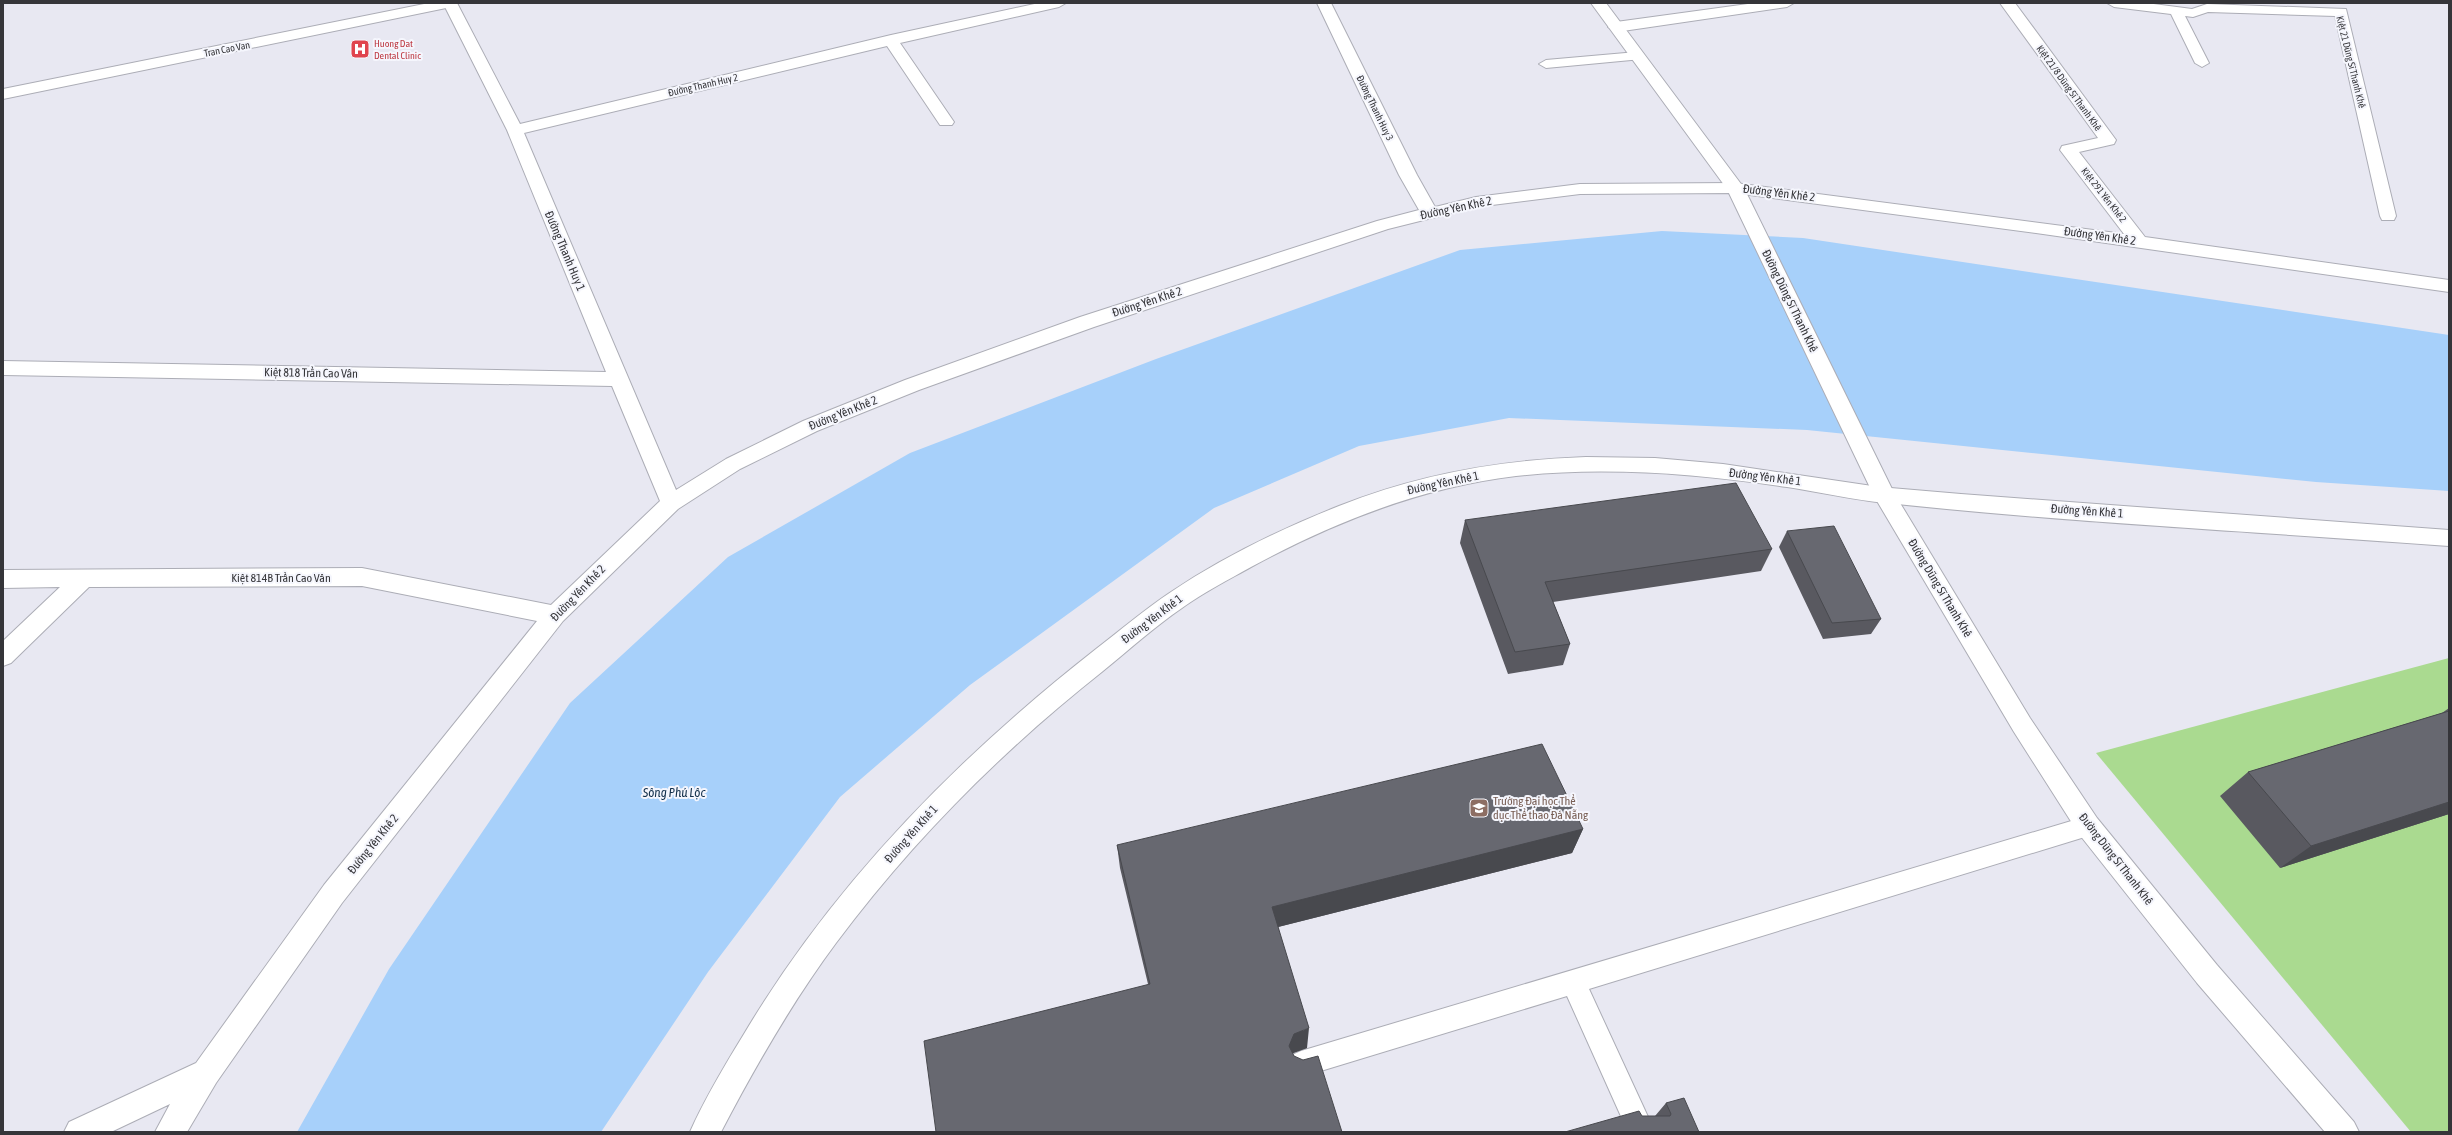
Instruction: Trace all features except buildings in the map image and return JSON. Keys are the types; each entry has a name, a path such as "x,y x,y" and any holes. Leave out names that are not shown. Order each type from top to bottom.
{"street":[{"name":"Tran Cao Van","path":"3,94 451,3"},
{"name":"Đường Thanh Huy 1","path":"451,3 515,130 671,503"},
{"name":"Đường Thanh Huy 2","path":"515,130 891,40 1058,3"},
{"name":"Đường Thanh Huy 3","path":"1324,3 1408,175 1429,212"},
{"name":"Đường Dũng Sĩ Thanh Khê","path":"1598,3 1735,188 1885,496 2022,725 2088,826 2207,974 2344,1132"},
{"path":"1616,27 1787,3"},
{"name":"Kiệt 21/8 Dũng Sĩ Thanh Khê","path":"2007,3 2108,140 2068,150"},
{"path":"891,40 946,122"},
{"name":"Kiệt 291 Yên Khê 2","path":"2068,150 2139,241"},
{"name":"Đường Yên Khê 2","path":"170,1132 206,1073 333,894 555,615 617,553 671,503 733,464 810,426 912,385 1087,322 1429,212 1476,202 1580,190 1735,188 2139,241 2449,286"},
{"name":"Kiệt 818 Trần Cao Vân","path":"3,368 619,379"},
{"name":"Đường Yên Khê 1","path":"705,1132 750,1046 817,947 903,841 966,775 1061,689 1183,595 1330,517 1383,496 1444,482 1515,469 1601,465 1706,470 1791,480 1885,496 2449,538"},
{"name":"Kiệt 814B Trần Cao Vân","path":"3,579 362,577 555,615"},
{"path":"3,656 83,579"},
{"path":"79,1132 206,1073"}],"lane":[{"name":"Kiệt 21 Dũng Sĩ Thanh Khê","path":"2114,3 2193,13 2206,6 2341,12 2388,216"},
{"path":"2176,12 2202,63"},
{"path":"1546,64 1637,56"},
{"path":"1301,1064 2088,826"},
{"path":"1573,981 1642,1132"}],"green space":[{"path":"2449,658 2449,1132 2411,1132 2096,753"}],"water":[{"name":"Sông Phú Lộc","path":"1662,231 1803,238 2449,335 2449,491 2316,482 1807,430 1509,418 1359,446 1214,508 970,685 840,797 708,972 601,1132 297,1132 389,969 570,703 728,557 910,453 1156,359 1460,250"}],"place":[{"name":"Huong Dat Dental Clinic","path":"360,49"},
{"name":"Trường Đại học Thể dục Thể thao Đà Nẵng","path":"1479,808"}]}
